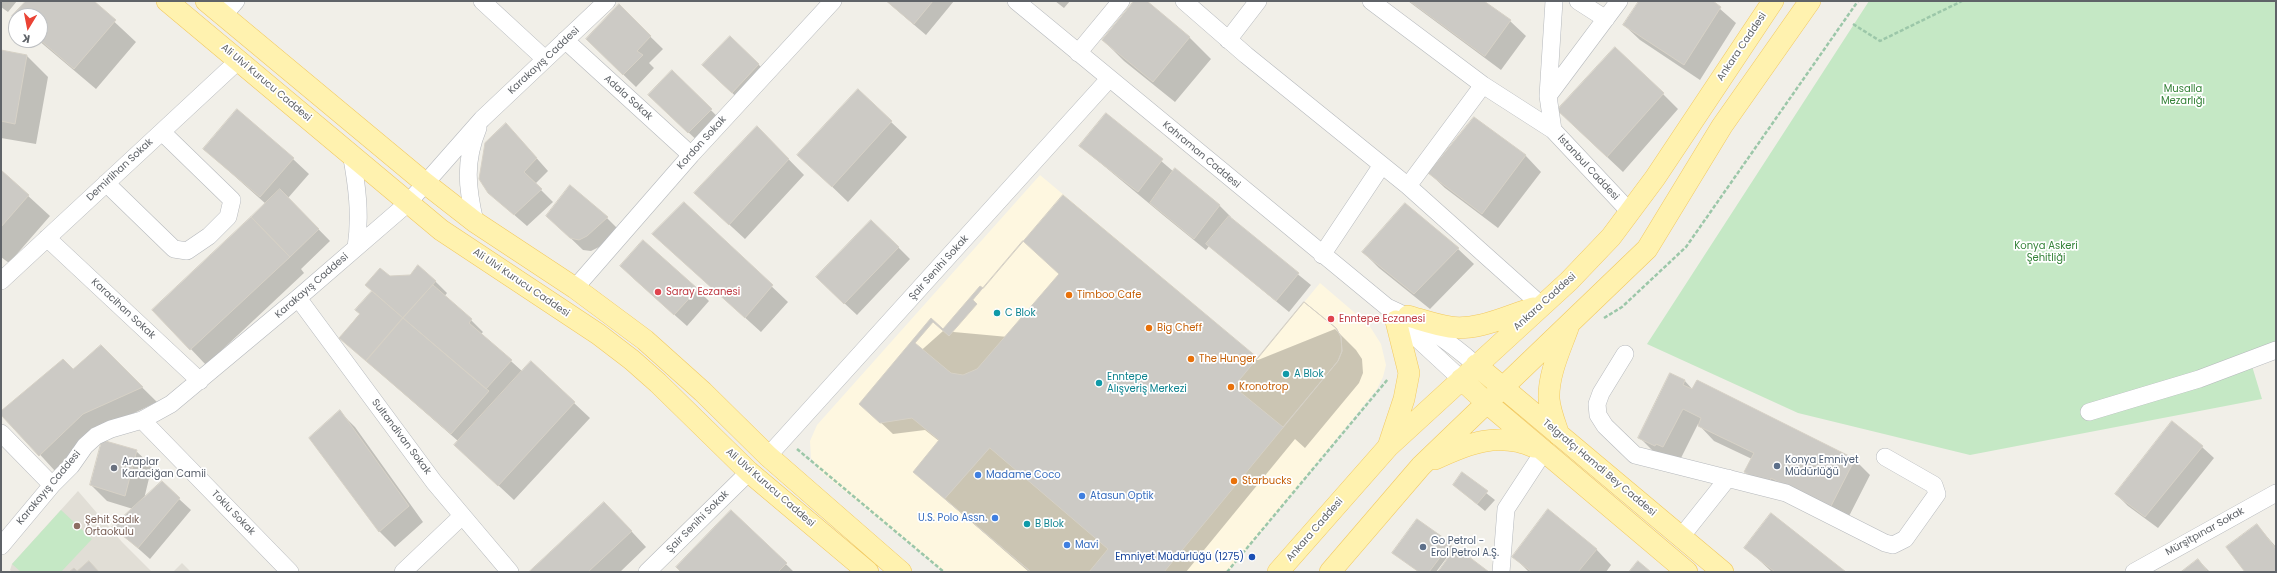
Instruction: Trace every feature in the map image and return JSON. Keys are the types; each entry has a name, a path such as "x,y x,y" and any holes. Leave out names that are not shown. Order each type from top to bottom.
{"main road":[{"name":"Ali Ulvi Kurucu Caddesi","path":"167,1 351,153 441,230 598,334 632,360 658,383 749,472 868,572"},
{"path":"206,1 230,8 425,183 475,222 575,288 645,340 703,392 768,456 901,572"},
{"name":"Ankara Caddesi","path":"1278,572 1388,447 1588,262 1630,212 1773,1"},
{"path":"1330,572 1421,466 1647,249 1722,126 1810,1"},
{"path":"1388,447 1404,400 1409,373 1397,315 1440,325 1462,327 1492,322 1541,305"},
{"path":"1559,435 1549,399 1550,384 1558,353 1571,322"},
{"path":"1468,372 1487,403 1687,572"},
{"name":"Telgrafçı Hamdi Bey Caddesi","path":"1468,372 1503,387 1723,572"},
{"path":"1421,466 1480,441 1496,439 1525,443 1544,451"}],"street":[{"path":"482,1 545,59"},
{"name":"Karakayış Caddesi","path":"1,546 52,485 71,466 85,446 96,436 111,429 142,420 171,404 298,298 408,203 482,119 607,1"},
{"name":"Kordon Sokak","path":"575,288 691,155 833,1"},
{"name":"Kahraman Caddesi","path":"1016,1 1322,255 1397,315 1449,341 1468,372"},
{"path":"1078,53 1121,1"},
{"path":"1184,1 1228,40 1408,186 1541,305"},
{"path":"1228,40 1258,1"},
{"path":"1371,1 1483,85 1553,130"},
{"name":"İstanbul Caddesi","path":"1554,1 1548,96 1553,130 1630,212"},
{"path":"1578,1 1606,19"},
{"path":"1548,96 1619,1"},
{"name":"Adala Sokak","path":"565,40 691,155"},
{"name":"Demirlihan Sokak","path":"1,281 239,60"},
{"name":"Şair Senihi Sokak","path":"768,456 1109,79"},
{"path":"1408,186 1483,85"},
{"path":"475,222 468,193 468,170 470,147 482,119"},
{"path":"106,184 174,249 187,250 209,236 228,216 232,200 162,132"},
{"path":"351,153 359,196 359,225 356,248"},
{"path":"1322,255 1382,165"},
{"name":"Karacihan Sokak","path":"47,238 200,381"},
{"name":"Sultandivan Sokak","path":"298,298 434,482 510,572"},
{"path":"2089,412 2199,379 2276,350"},
{"path":"1625,354 1601,393 1597,404 1598,415 1605,426 1635,455 1786,493 1885,543 1893,545 1905,539 1937,494 1934,486 1885,457"},
{"name":"Toklu Sokak","path":"142,420 290,572"},
{"path":"1,433 52,485"},
{"path":"1501,572 1506,508 1544,451"},
{"name":"Şair Senihi Sokak","path":"647,572 749,472"},
{"path":"1681,537 1728,478"},
{"name":"Mürşitpınar Sokak","path":"2134,572 2276,493"},
{"path":"403,572 462,516"}],"path":[{"path":"1601,319 1622,307 1686,247 1858,1"},
{"path":"1853,24 1880,41 1962,1"},
{"path":"1227,572 1390,378"},
{"path":"784,438 944,572"}],"shaded area":[{"name":"Enntepe Alışveriş Merkezi","path":"1040,175 1258,358 1320,283 1369,325 1381,344 1386,365 1383,377 1377,389 1228,572 944,572 820,471 811,458 810,441 817,425"},
{"name":"Şehit Sadık Ortaokulu","path":"78,491 122,542 152,572 12,572 10,570 12,564"},
{"path":"182,563 191,572 173,572"}],"green space":[{"name":"Musalla Mezarlığı","path":"1869,1 2276,1 2276,357 2252,366 2262,399 1970,455 1798,413 1647,344"},
{"path":"61,510 92,539 61,572 21,572 12,564"}],"building":[{"path":"26,1 94,1 116,20 74,69 48,47 48,8 19,8"},
{"path":"887,1 933,1 914,24"},
{"path":"1134,1 1147,1 1190,37 1153,82 1102,40"},
{"path":"1410,1 1484,1 1511,20 1485,56"},
{"path":"1639,1 1713,1 1721,7 1684,65 1623,25"},
{"path":"619,4 651,36 637,51 643,55 623,75 586,39"},
{"path":"730,36 759,64 732,93 702,65"},
{"path":"1615,47 1664,93 1607,157 1557,110"},
{"path":"1,50 27,55 15,124 1,121"},
{"path":"672,70 712,109 688,133 648,95"},
{"path":"858,89 892,121 832,187 797,155"},
{"path":"237,109 294,158 260,197 203,149"},
{"path":"1106,113 1163,159 1138,192 1079,146"},
{"path":"1474,117 1526,155 1482,214 1428,173"},
{"path":"506,123 537,158 524,172 542,189 514,215 488,193 479,179 485,143"},
{"path":"757,126 789,159 729,225 694,193"},
{"path":"1175,168 1220,205 1194,239 1150,203"},
{"path":"1,170 29,195 1,227"},
{"path":"570,185 608,217 587,236 579,240 570,238 546,216"},
{"path":"280,189 319,229 290,257 251,217"},
{"name":"Enntepe Alışveriş Merkezi","path":"1063,195 1258,358 1304,302 1336,328 1341,337 1342,351 1338,361 1164,572 1031,572 913,472 939,440 912,418 880,423 859,404 931,318 943,329 980,286 983,288"},
{"path":"684,202 773,285 745,318 652,234"},
{"path":"1405,203 1459,248 1414,294 1362,252"},
{"path":"1229,216 1299,273 1276,301 1206,244"},
{"path":"251,217 290,257 190,350 152,310"},
{"path":"871,220 899,247 844,304 816,277"},
{"path":"643,240 698,289 674,315 620,266"},
{"name":"C Blok","path":"1023,241 1059,274 977,369 963,375 951,373 915,343 933,322 949,336 977,304 973,300"},
{"path":"418,265 436,281 403,318 365,285 380,268 390,276 410,275"},
{"path":"433,285 472,319 469,323 512,360 486,389 403,318"},
{"path":"372,291 403,318 366,361 339,338 360,314 355,310"},
{"name":"A Blok","path":"1304,302 1336,328 1341,337 1342,351 1338,361 1283,427 1234,387"},
{"path":"403,318 489,391 451,434 366,361"},
{"path":"101,345 143,387 83,414 39,456 1,415 1,411 63,359 73,369"},
{"path":"531,361 575,402 498,486 454,445"},
{"path":"1670,373 1685,380 1683,385 1692,389 1697,380 1855,459 1830,508 1771,478 1768,484 1744,472 1754,453 1698,426 1701,418 1683,409 1663,447 1656,444 1655,446 1638,438"},
{"path":"340,410 409,506 379,532 309,438"},
{"path":"2172,421 2203,446 2145,517 2115,494"},
{"name":"Araplar Karaciğan Camii","path":"102,440 137,450 125,496 90,485"},
{"name":"B Blok","path":"990,448 1108,549 1089,572 1031,572 945,499"},
{"path":"1462,472 1488,491 1477,504 1453,485"},
{"path":"162,481 180,498 138,548 112,527"},
{"path":"604,502 632,531 588,572 529,572"},
{"path":"1548,509 1597,549 1578,572 1532,572 1512,557"},
{"path":"731,510 787,563 778,572 681,572 676,567"},
{"path":"1771,513 1846,572 1775,572 1744,548"},
{"path":"1417,519 1451,543 1429,572 1419,572 1392,553"},
{"path":"2257,524 2276,549 2276,572 2245,572 2226,547"},
{"path":"1456,547 1489,572 1438,572"},
{"path":"2198,559 2208,572 2181,572"},
{"path":"89,561 99,572 69,572 74,568 77,571"},
{"path":"1638,561 1651,572 1629,572"}],"place":[{"name":"Saray Eczanesi","path":"658,292"},
{"name":"Timboo Cafe","path":"1069,295"},
{"name":"C Blok","path":"997,313"},
{"name":"Enntepe Eczanesi","path":"1331,319"},
{"name":"Big Cheff","path":"1149,328"},
{"name":"The Hunger","path":"1191,359"},
{"name":"A Blok","path":"1286,374"},
{"name":"Enntepe Alışveriş Merkezi","path":"1099,383"},
{"name":"Kronotrop","path":"1231,387"},
{"name":"Konya Emniyet Müdürlüğü","path":"1777,466"},
{"name":"Araplar Karaciğan Camii","path":"114,468"},
{"name":"Madame Coco","path":"978,475"},
{"name":"Starbucks","path":"1234,481"},
{"name":"Atasun Optik","path":"1082,496"},
{"name":"U.S. Polo Assn.","path":"995,518"},
{"name":"B Blok","path":"1027,524"},
{"name":"Şehit Sadık Ortaokulu","path":"77,526"},
{"name":"Mavi","path":"1067,545"},
{"name":"Go Petrol - Erol Petrol A.Ş.","path":"1423,547"},
{"name":"Emniyet Müdürlüğü (1275)","path":"1252,557"}],"park label":[{"name":"Konya Askeri Şehitliği","path":"2046,252"}]}
